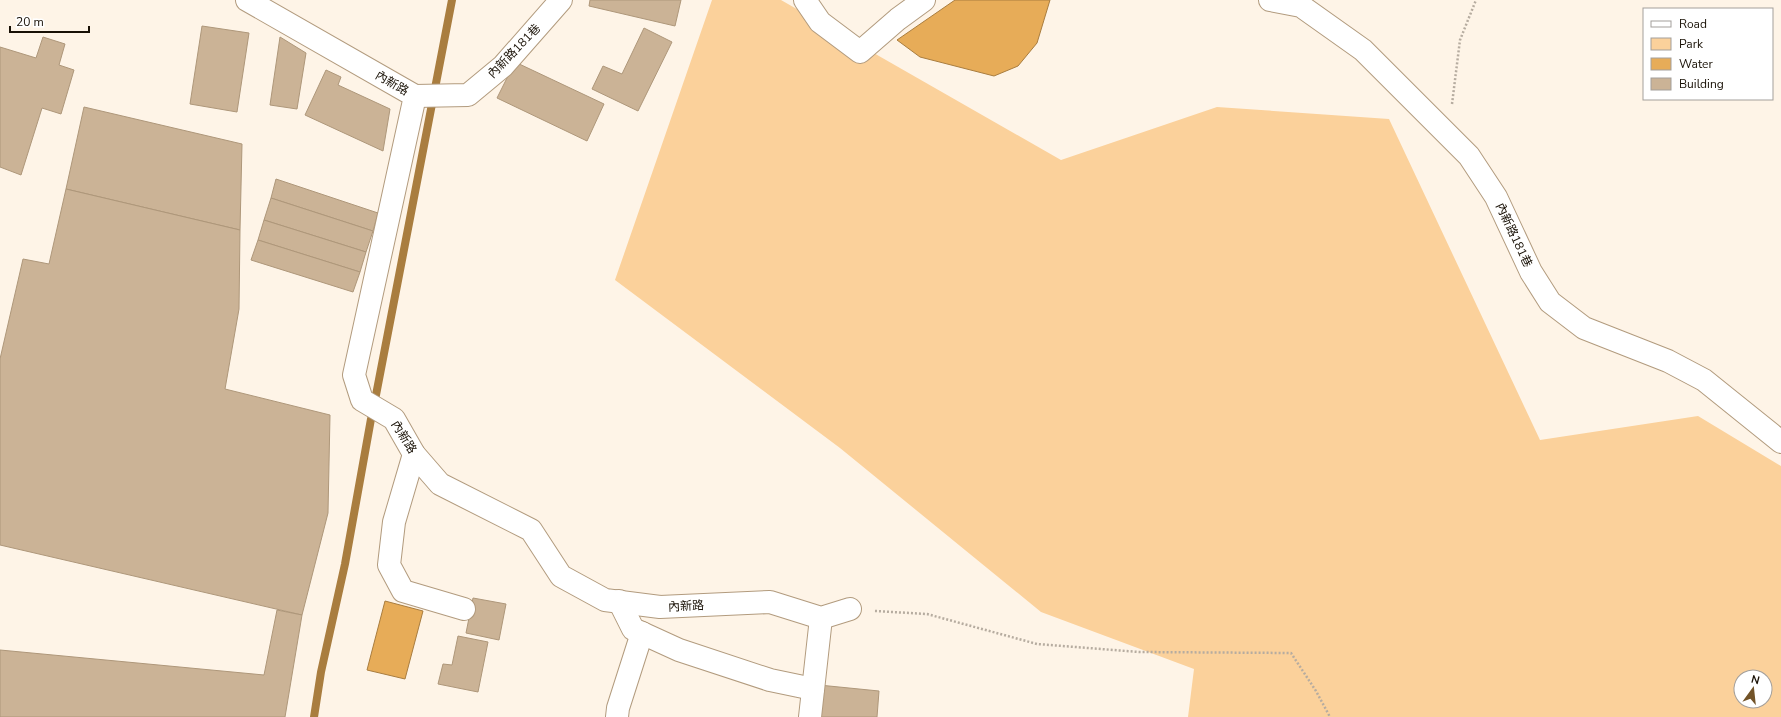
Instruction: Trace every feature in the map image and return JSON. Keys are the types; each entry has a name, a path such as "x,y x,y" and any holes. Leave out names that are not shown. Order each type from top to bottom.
{"street":[{"name":"內新路","path":"247,0 415,96 354,375 362,400 394,419 414,454 440,484 531,530 561,576 605,600 660,607 770,602 821,618"},
{"name":"內新路181巷","path":"415,96 468,95 503,66 561,0"},
{"path":"804,0 820,22 860,52 898,19 924,0"},
{"name":"內新路181巷","path":"1270,0 1301,6 1363,50 1468,156 1496,196 1531,272 1550,302 1584,328 1668,361 1704,380 1781,442"},
{"path":"414,454 394,522 389,565 404,591 464,609"},
{"path":"619,601 632,629 679,650 770,680 813,689"},
{"path":"810,717 821,618 850,609"},
{"path":"617,717 618,708 642,633"}],"path":[{"path":"1447,134 1460,40 1476,0"},
{"path":"850,609 927,614 1037,644 1138,652 1291,653 1316,691 1330,717"}],"green space":[{"path":"712,0 781,0 1061,160 1217,107 1389,119 1540,440 1698,416 1781,466 1781,717 1188,717 1194,669 1041,612 840,448 615,280"}],"water":[{"path":"955,0 1050,0 1037,43 1018,66 994,76 920,57 897,40"},
{"path":"385,601 423,611 405,679 367,670"}],"building":[{"path":"590,0 681,0 675,26 589,6"},
{"path":"202,26 249,33 237,112 190,104"},
{"path":"644,28 672,42 638,111 592,89 603,66 622,74"},
{"path":"43,37 65,44 59,65 74,70 61,114 42,108 21,175 0,167 0,47 36,58"},
{"path":"280,37 306,53 297,109 270,105"},
{"path":"515,62 604,104 587,141 497,98"},
{"path":"326,70 341,77 338,85 390,109 383,151 305,115"},
{"path":"84,107 242,144 240,230 66,189"},
{"path":"276,179 378,213 373,231 271,198"},
{"path":"66,189 240,230 239,309 225,389 330,415 328,513 302,615 0,545 0,359 23,259 49,264"},
{"path":"271,198 373,231 366,252 264,220"},
{"path":"264,220 366,252 360,272 258,240"},
{"path":"258,240 360,272 353,292 251,260"},
{"path":"473,598 506,604 499,640 466,633"},
{"path":"277,610 302,615 285,717 0,717 0,650 264,675"},
{"path":"458,636 488,642 478,692 438,684 443,664 452,665"},
{"path":"819,685 879,691 877,717 816,717"}],"waterway":[{"path":"376,395 452,0"},
{"path":"314,717 321,672 345,564 371,419"}]}
